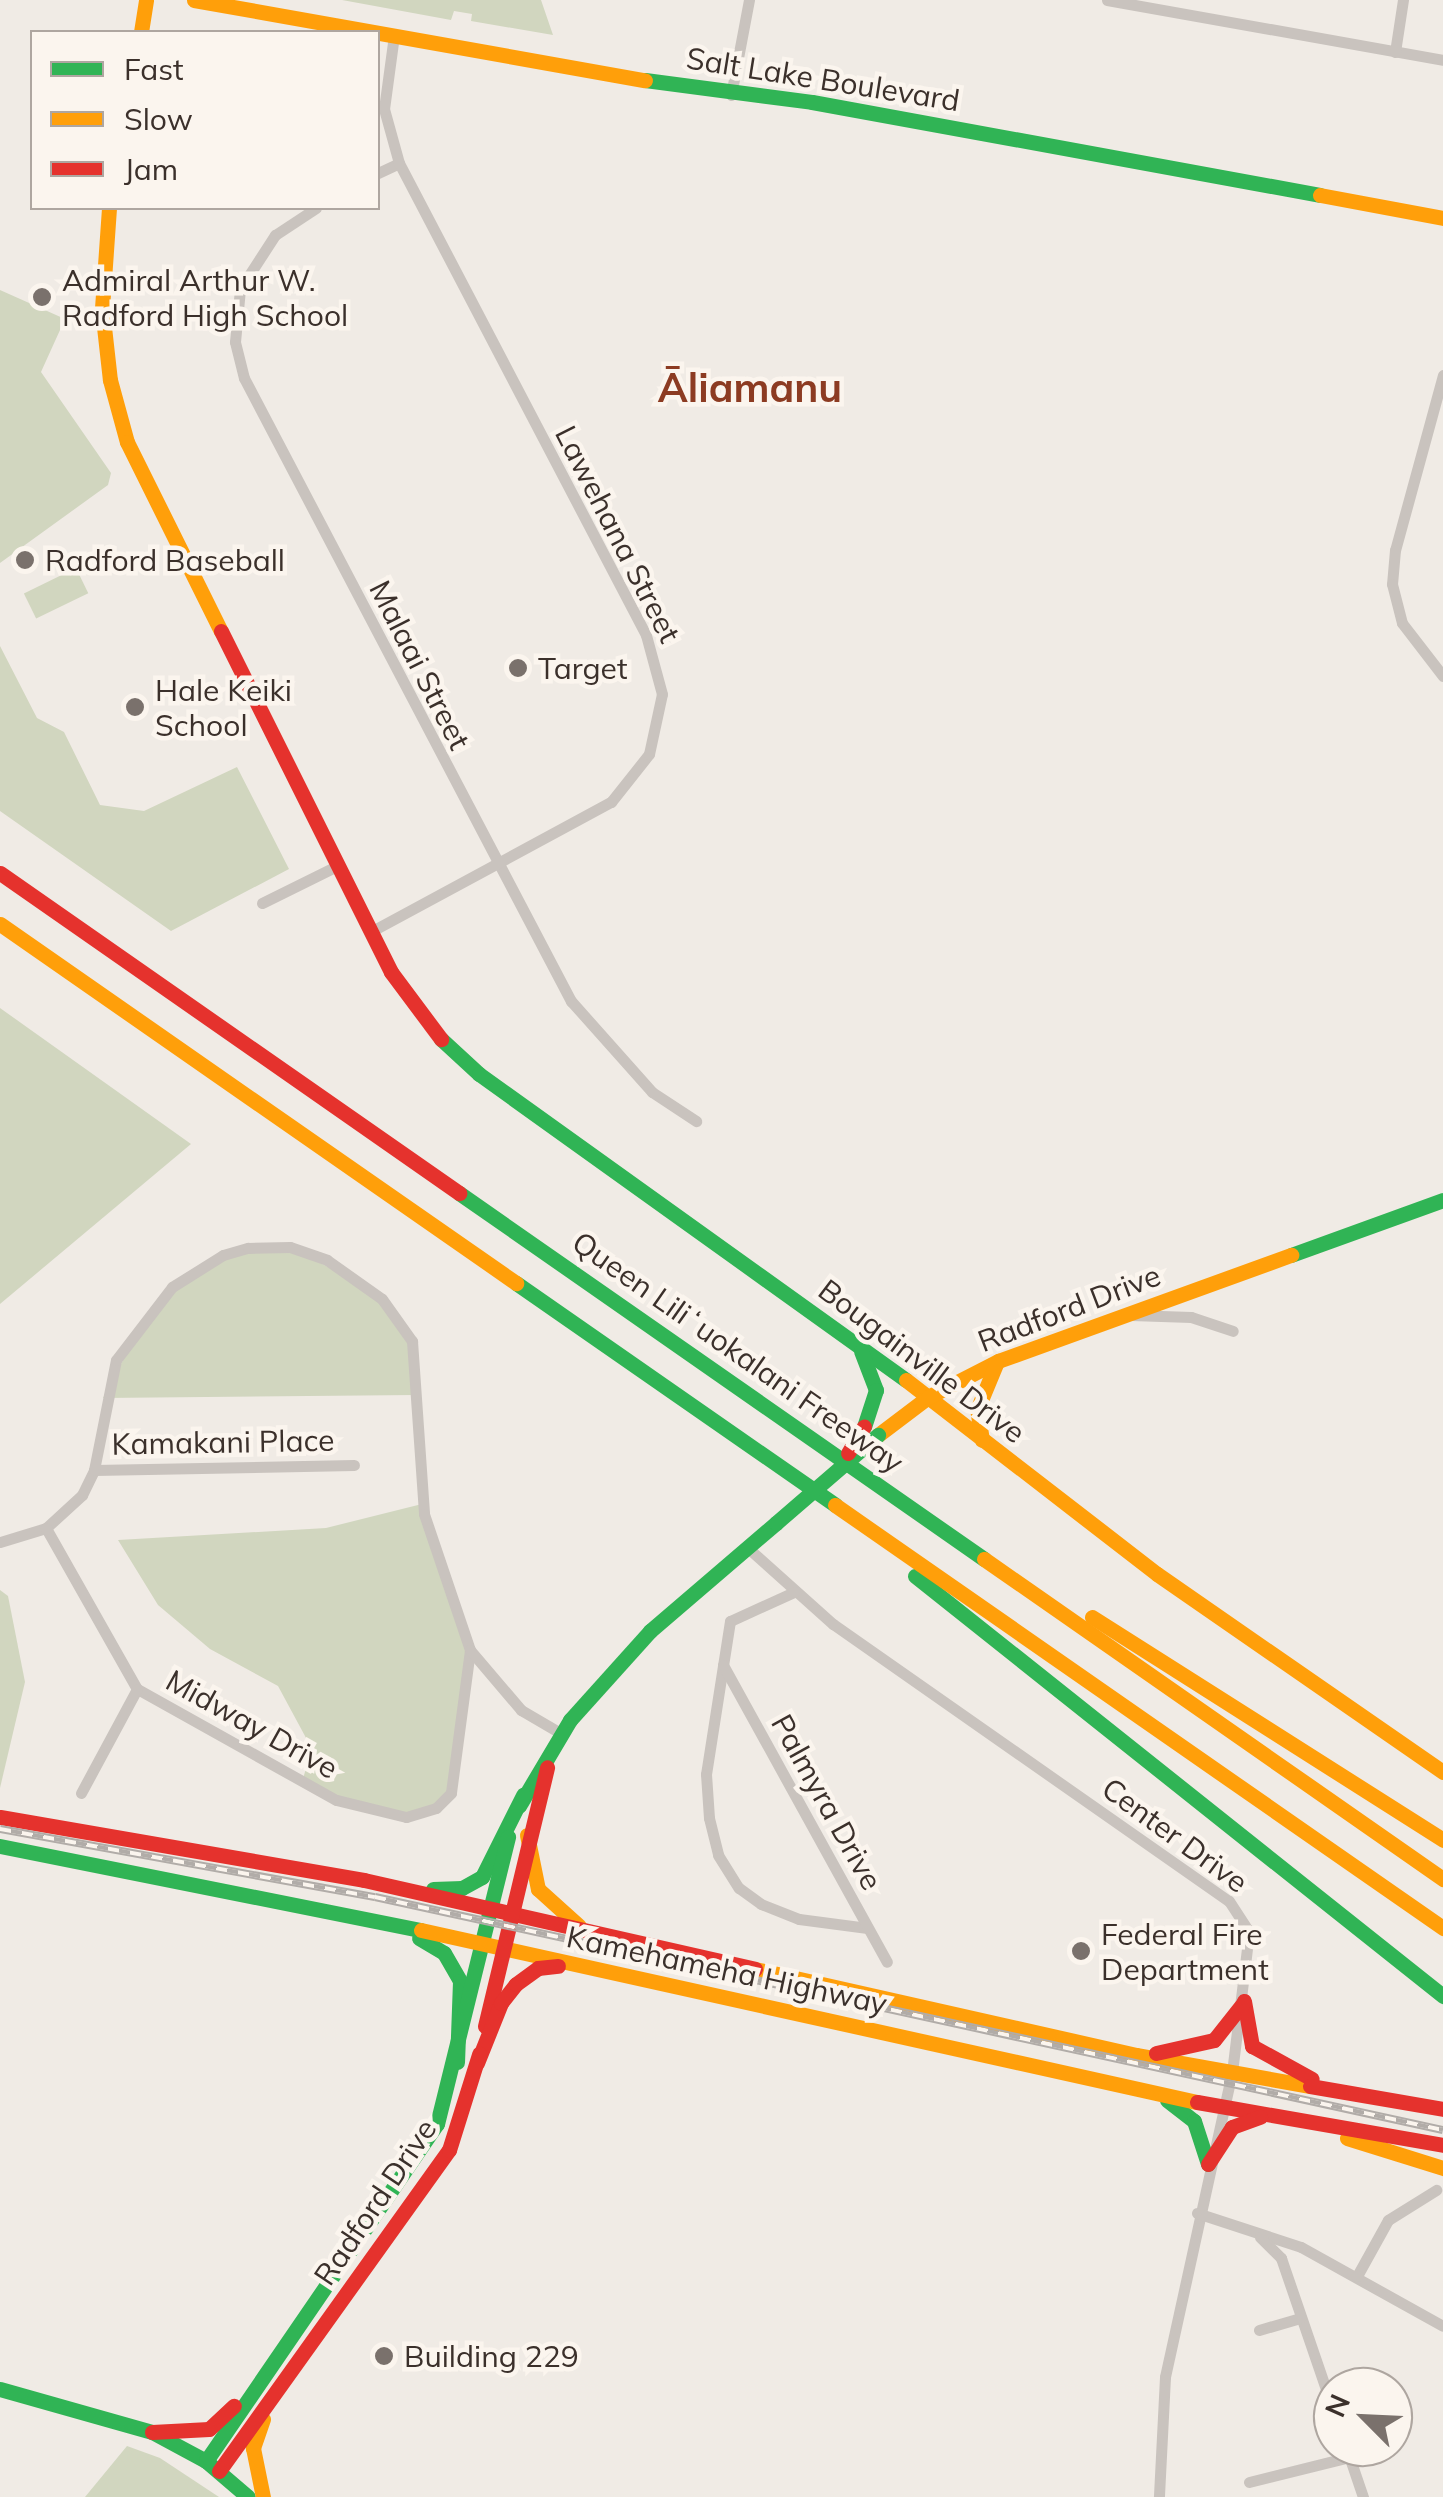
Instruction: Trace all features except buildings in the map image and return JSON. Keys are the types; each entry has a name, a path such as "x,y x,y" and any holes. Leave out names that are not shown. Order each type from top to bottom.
{"main road":[{"path":"141,30 146,0"},
{"name":"Salt Lake Boulevard","path":"194,0 365,30"},
{"name":"Salt Lake Boulevard","path":"380,33 731,94 812,102 1443,218"},
{"name":"Bougainville Drive","path":"109,210 104,344 116,411 144,481 390,972 429,1028 479,1074 928,1396 1157,1574 1443,1772"},
{"name":"Queen Liliʻuokalani Freeway","path":"0,873 1443,1879"},
{"path":"0,924 1443,1928"},
{"name":"Radford Drive","path":"213,2466 261,2382 424,2150 457,2062 490,1910 524,1794 562,1734 650,1631 749,1549 871,1431 928,1396 998,1361 1443,1200"},
{"path":"859,1348 876,1384 871,1431"},
{"path":"982,1440 980,1395 998,1361"},
{"path":"793,1478 1443,1996"},
{"path":"884,1486 1443,1840"},
{"name":"Radford Drive","path":"213,2466 270,2400 449,2150 477,2063 527,1834 549,1756"},
{"path":"364,1880 469,1886 486,1872 524,1794"},
{"name":"Kamehameha Highway","path":"0,1817 364,1880 1136,2055 1443,2109"},
{"path":"527,1834 531,1872 542,1896 592,1934"},
{"name":"Kamehameha Highway","path":"0,1846 362,1917 1223,2108 1443,2145"},
{"path":"362,1917 432,1942 454,1966 460,1981 453,2038 457,2062"},
{"path":"477,2063 500,2003 516,1984 538,1968 573,1964"},
{"path":"1136,2055 1214,2040 1244,2001"},
{"path":"1244,2001 1252,2046 1334,2090"},
{"path":"1134,2087 1182,2106 1205,2144 1208,2164"},
{"path":"1208,2164 1232,2127 1266,2116"},
{"path":"1294,2122 1443,2168"},
{"path":"152,2432 208,2429 261,2382"},
{"path":"0,2389 152,2432 213,2466 248,2497"},
{"path":"262,2497 253,2448 270,2400"}],"street":[{"path":"731,94 749,0"},
{"path":"1107,0 1443,60"},
{"path":"1395,52 1403,0"},
{"name":"Lawehana Street","path":"372,931 595,814 626,788 656,735 660,674 646,635 399,163 384,109 394,35"},
{"path":"380,172 399,163"},
{"name":"Malaai Street","path":"312,210 288,224 255,258 236,303 238,361 496,867 599,1038 652,1092 696,1120"},
{"path":"1443,375 1395,550 1392,584 1402,623 1443,676"},
{"path":"262,904 337,866"},
{"path":"0,1542 46,1528 75,1504 94,1470 116,1360 172,1288 223,1255 248,1248 310,1252 382,1298 412,1340 424,1514 470,1650 520,1710 562,1734"},
{"path":"1127,1314 1190,1317 1233,1332"},
{"name":"Kamakani Place","path":"94,1470 354,1464"},
{"name":"Midway Drive","path":"46,1528 137,1689 301,1785 406,1817 436,1808 457,1778 458,1714 470,1650"},
{"name":"Center Drive","path":"749,1549 794,1592 1229,1900 1250,1932 1232,2072 1208,2164 1165,2377 1160,2497"},
{"path":"794,1592 736,1615 706,1774 718,1855 739,1888 761,1904 799,1918 868,1928"},
{"name":"Palmyra Drive","path":"724,1665 887,1962"},
{"path":"81,1794 137,1689"},
{"path":"1357,2276 1388,2220 1436,2190"},
{"path":"1198,2213 1248,2227 1357,2276 1443,2326"},
{"path":"1248,2227 1281,2258 1318,2367"},
{"path":"1259,2330 1300,2318"},
{"path":"1249,2482 1313,2463"},
{"path":"1353,2467 1363,2497"}],"green space":[{"path":"342,0 541,0 553,35 471,21 472,14 454,11 451,20"},
{"path":"0,290 65,319 41,372 111,473 108,485 0,563"},
{"path":"76,568 88,593 36,619 24,593"},
{"path":"0,646 37,718 64,732 100,805 144,811 237,767 289,869 171,931 0,811"},
{"path":"0,1008 191,1144 0,1304"},
{"path":"290,1247 368,1288 412,1341 416,1395 103,1398 150,1309 223,1255"},
{"path":"422,1504 470,1650 447,1798 406,1817 301,1785 312,1749 278,1686 210,1649 158,1605 118,1540 326,1528"},
{"path":"0,1590 8,1596 25,1682 0,1788"},
{"path":"127,2446 160,2458 219,2497 85,2497"}],"railway":[{"path":"0,1829 375,1897 1443,2130"}],"traffic: fast":[{"path":"645,80 812,102 1320,195"},
{"path":"441,1039 479,1074 906,1380"},
{"path":"459,1193 984,1559"},
{"path":"1291,1255 1443,1200"},
{"path":"516,1283 835,1505"},
{"path":"861,1351 876,1390 864,1426"},
{"path":"776,1523 878,1435"},
{"path":"519,1806 570,1720 650,1631 776,1523"},
{"path":"915,1576 1443,1996"},
{"path":"433,1889 462,1888 482,1877 523,1795"},
{"path":"206,2461 437,2124 508,1837"},
{"path":"0,1846 421,1930"},
{"path":"419,1938 444,1953 460,1981 457,2062"},
{"path":"1167,2100 1194,2121 1208,2164"},
{"path":"0,2389 152,2432 206,2461 248,2497"}],"traffic: slow":[{"path":"141,30 146,0"},
{"path":"194,0 363,30"},
{"path":"380,33 645,80"},
{"path":"1320,195 1443,218"},
{"path":"109,210 102,309 110,380 127,442 221,631"},
{"path":"0,924 516,1283"},
{"path":"878,1435 928,1397 998,1361 1291,1255"},
{"path":"982,1440 977,1410 996,1364"},
{"path":"906,1380 1157,1574 1443,1772"},
{"path":"835,1505 1443,1928"},
{"path":"984,1559 1443,1879"},
{"path":"1092,1617 1443,1840"},
{"path":"527,1835 538,1889 579,1926"},
{"path":"421,1930 1197,2102"},
{"path":"755,1969 1136,2055 1310,2086"},
{"path":"1347,2138 1443,2168"},
{"path":"263,2419 253,2448 263,2497"}],"traffic: jam":[{"path":"221,631 391,972 441,1039"},
{"path":"0,873 459,1193"},
{"path":"848,1453 864,1426"},
{"path":"485,2026 547,1767"},
{"path":"0,1817 364,1880 755,1969"},
{"path":"477,2063 501,2003 516,1984 538,1968 558,1966"},
{"path":"1244,2001 1252,2046 1312,2079"},
{"path":"1156,2053 1214,2040 1244,2002"},
{"path":"219,2471 449,2150 479,2054"},
{"path":"1310,2086 1443,2109"},
{"path":"1197,2102 1443,2145"},
{"path":"1208,2164 1232,2127 1260,2117"},
{"path":"152,2432 209,2429 234,2406"}],"place":[{"name":"Admiral Arthur W. Radford High School","path":"42,297"},
{"name":"Radford Baseball","path":"25,560"},
{"name":"Target","path":"518,668"},
{"name":"Hale Keiki School","path":"135,707"},
{"name":"Federal Fire Department","path":"1081,1951"},
{"name":"Building 229","path":"384,2356"}],"district":[{"name":"Āliamanu","path":"750,387"}]}
